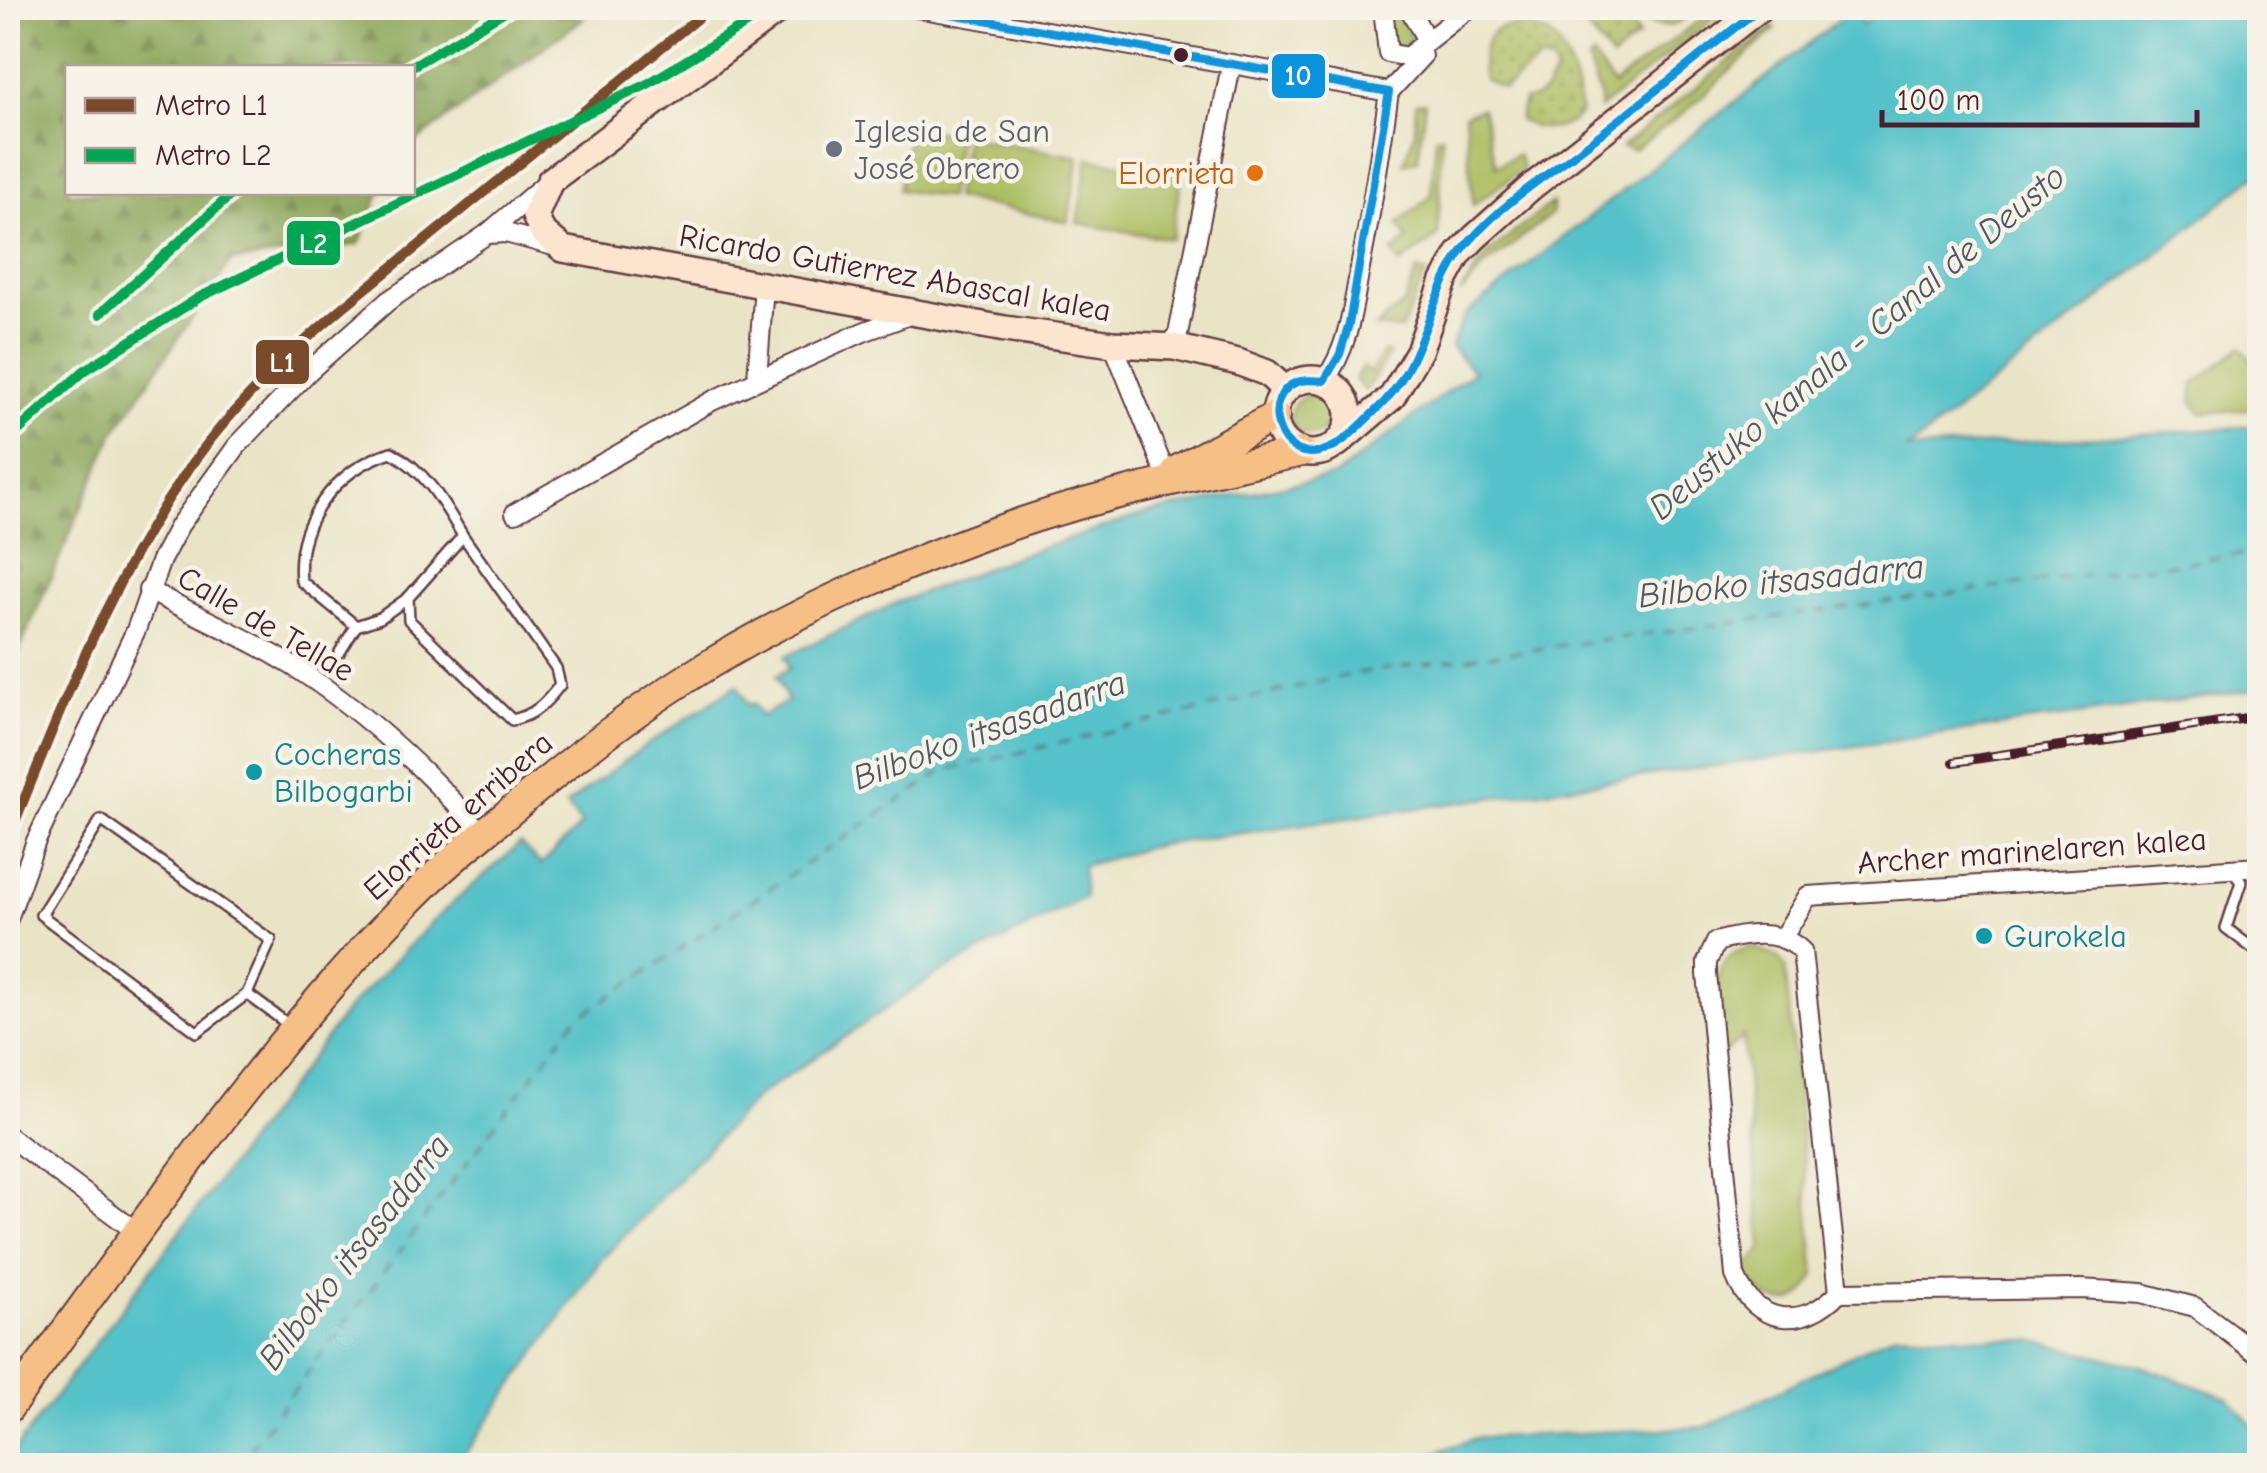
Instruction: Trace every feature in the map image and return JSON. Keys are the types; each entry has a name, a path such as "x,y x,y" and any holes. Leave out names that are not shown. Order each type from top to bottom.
{"main road":[{"path":"562,249 542,231 535,216 550,181 781,8"},
{"path":"1125,492 1302,452 1315,453 1338,443 1392,397 1419,351 1444,281 1459,254 1474,238 1530,188 1760,8"},
{"name":"Ricardo Gutierrez Abascal kalea","path":"562,249 1004,329 1113,344 1166,346 1238,362 1267,373 1280,403"},
{"path":"1125,492 1166,475 1280,403 1303,380 1324,381 1344,396 1348,408 1346,432 1338,443"},
{"path":"1280,403 1282,438 1302,452"},
{"name":"Elorrieta erribera","path":"8,1409 138,1233 350,964 426,884 556,772 685,680 793,619 963,544 1033,518 1125,492"}],"street":[{"path":"917,8 1389,92"},
{"path":"1383,8 1388,54 1407,57 1470,8"},
{"path":"1408,8 1426,39"},
{"path":"1324,381 1335,366 1348,333 1376,187 1389,92 1412,64 1486,8"},
{"path":"1166,346 1178,334 1231,66"},
{"path":"8,920 36,842 136,630 148,590 180,526 248,434 309,371 388,301 487,234 550,181"},
{"name":"Ricardo Gutierrez Abascal kalea","path":"487,234 506,233 562,249"},
{"path":"757,379 764,285"},
{"path":"860,303 869,316 863,332"},
{"path":"515,513 694,410 863,332 918,312"},
{"path":"1113,344 1166,475"},
{"name":"Calle de Tellae","path":"148,590 303,672 410,759 483,834"},
{"name":"Archer marinelaren kalea","path":"1783,937 1808,896 2228,873 2260,866"},
{"path":"1838,1292 1806,963 1802,952 1783,937 1734,937 1716,942 1707,962 1735,1275 1740,1289 1756,1307 1773,1315 1806,1316 1826,1305 1838,1292 2081,1289 2142,1293 2195,1307 2260,1356"},
{"path":"8,1136 138,1233"}],"lane":[{"path":"356,626 301,582 299,556 307,524 336,485 367,460 391,452 433,486 463,536 556,668 560,685 530,716 512,720 409,620 408,598"},
{"path":"340,652 356,626 380,618 408,598 463,536"},
{"path":"101,820 270,940 247,994 197,1032 41,915 101,820"},
{"path":"2228,873 2226,928 2260,954"},
{"path":"247,994 296,1029"}],"green space":[{"path":"8,8 557,8 584,18 415,143 415,65 65,65 65,195 379,195 359,244 230,262 114,433 8,676"},
{"path":"1383,8 1396,8 1413,40 1388,53"},
{"path":"1592,8 1617,8 1639,36 1612,59 1580,20"},
{"path":"1633,8 1693,8 1680,21 1663,26 1647,21"},
{"path":"1716,8 1727,8 1599,109 1600,96 1588,61 1593,57 1613,85"},
{"path":"1526,26 1550,35 1557,42 1571,71 1581,112 1568,124 1544,128 1519,120 1524,100 1541,95 1550,82 1556,71 1551,62 1538,61 1504,89 1484,79 1483,57 1490,37 1504,27"},
{"path":"1773,26 1775,29 1688,109 1634,150 1622,147"},
{"path":"1425,102 1418,160 1404,164 1415,131 1416,103"},
{"path":"1482,108 1496,166 1518,154 1523,169 1473,205 1465,114"},
{"path":"910,126 959,135 948,198 899,190"},
{"path":"1442,135 1438,236 1400,264 1392,252 1408,239 1398,224 1431,196 1436,136"},
{"path":"966,136 1079,157 1068,222 954,198"},
{"path":"1088,158 1182,175 1171,239 1077,223"},
{"path":"1552,203 1552,214 1485,266 1460,294 1484,257"},
{"path":"1417,270 1426,274 1401,330 1375,327 1404,304"},
{"path":"2241,347 2259,370 2259,408 2201,413 2192,401 2194,384"},
{"path":"1383,352 1390,354 1365,391 1355,379 1363,367 1370,373"},
{"path":"1311,395 1325,401 1331,415 1325,429 1311,435 1297,429 1291,415 1297,401"},
{"path":"1753,947 1777,957 1785,967 1815,1275 1799,1297 1789,1301 1760,1292 1744,1271 1762,1249 1743,1036 1723,1055 1717,985 1720,970 1728,959"}],"water":[{"path":"1854,8 1860,8 1861,25 1883,8 2259,8 2259,173 1907,450 2259,426 2259,689 1157,845 1082,866 1085,897 934,976 758,1096 600,1261 457,1465 8,1465 8,1459 348,1009 436,918 520,844 541,865 582,825 566,805 642,748 737,685 748,705 753,703 761,716 788,701 776,676 790,668 785,657 896,603 1023,554 1147,513 1335,476 1473,372 1451,346 1465,315"},
{"path":"1896,1333 2035,1341 2141,1366 2228,1398 2259,1432 2259,1465 1402,1465 1476,1438 1705,1427"}],"ferry route":[{"path":"237,1466 575,1020 945,770 1358,673 2260,552"}],"railway":[{"path":"1954,762 2260,716"}],"metro line":[{"name":"L2","path":"414,65 510,8"},
{"name":"L1","path":"8,839 94,634 119,585 175,489 222,426 271,373 341,309 710,8"},
{"name":"L2","path":"415,195 646,85 772,8"},
{"name":"L2","path":"100,314 231,195"},
{"name":"L2","path":"8,440 84,371 200,297 415,195"}],"transit line":[{"name":"10","path":"917,8 1389,92 1349,324 1340,354 1324,381 1301,381 1287,388 1279,399 1278,427 1285,440 1310,453 1341,442 1392,393 1406,372 1455,261 1482,228 1760,8"}],"place":[{"name":"Iglesia de San José Obrero","path":"834,149"},
{"name":"Elorrieta","path":"1255,173"},
{"name":"Cocheras Bilbogarbi","path":"254,772"},
{"name":"Gurokela","path":"1984,936"}],"water label":[{"name":"Deustuko kanala - Canal de Deusto","path":"1857,342"},
{"name":"Bilboko itsasadarra","path":"1781,581"},
{"name":"Bilboko itsasadarra","path":"989,730"},
{"name":"Bilboko itsasadarra","path":"354,1252"}]}
